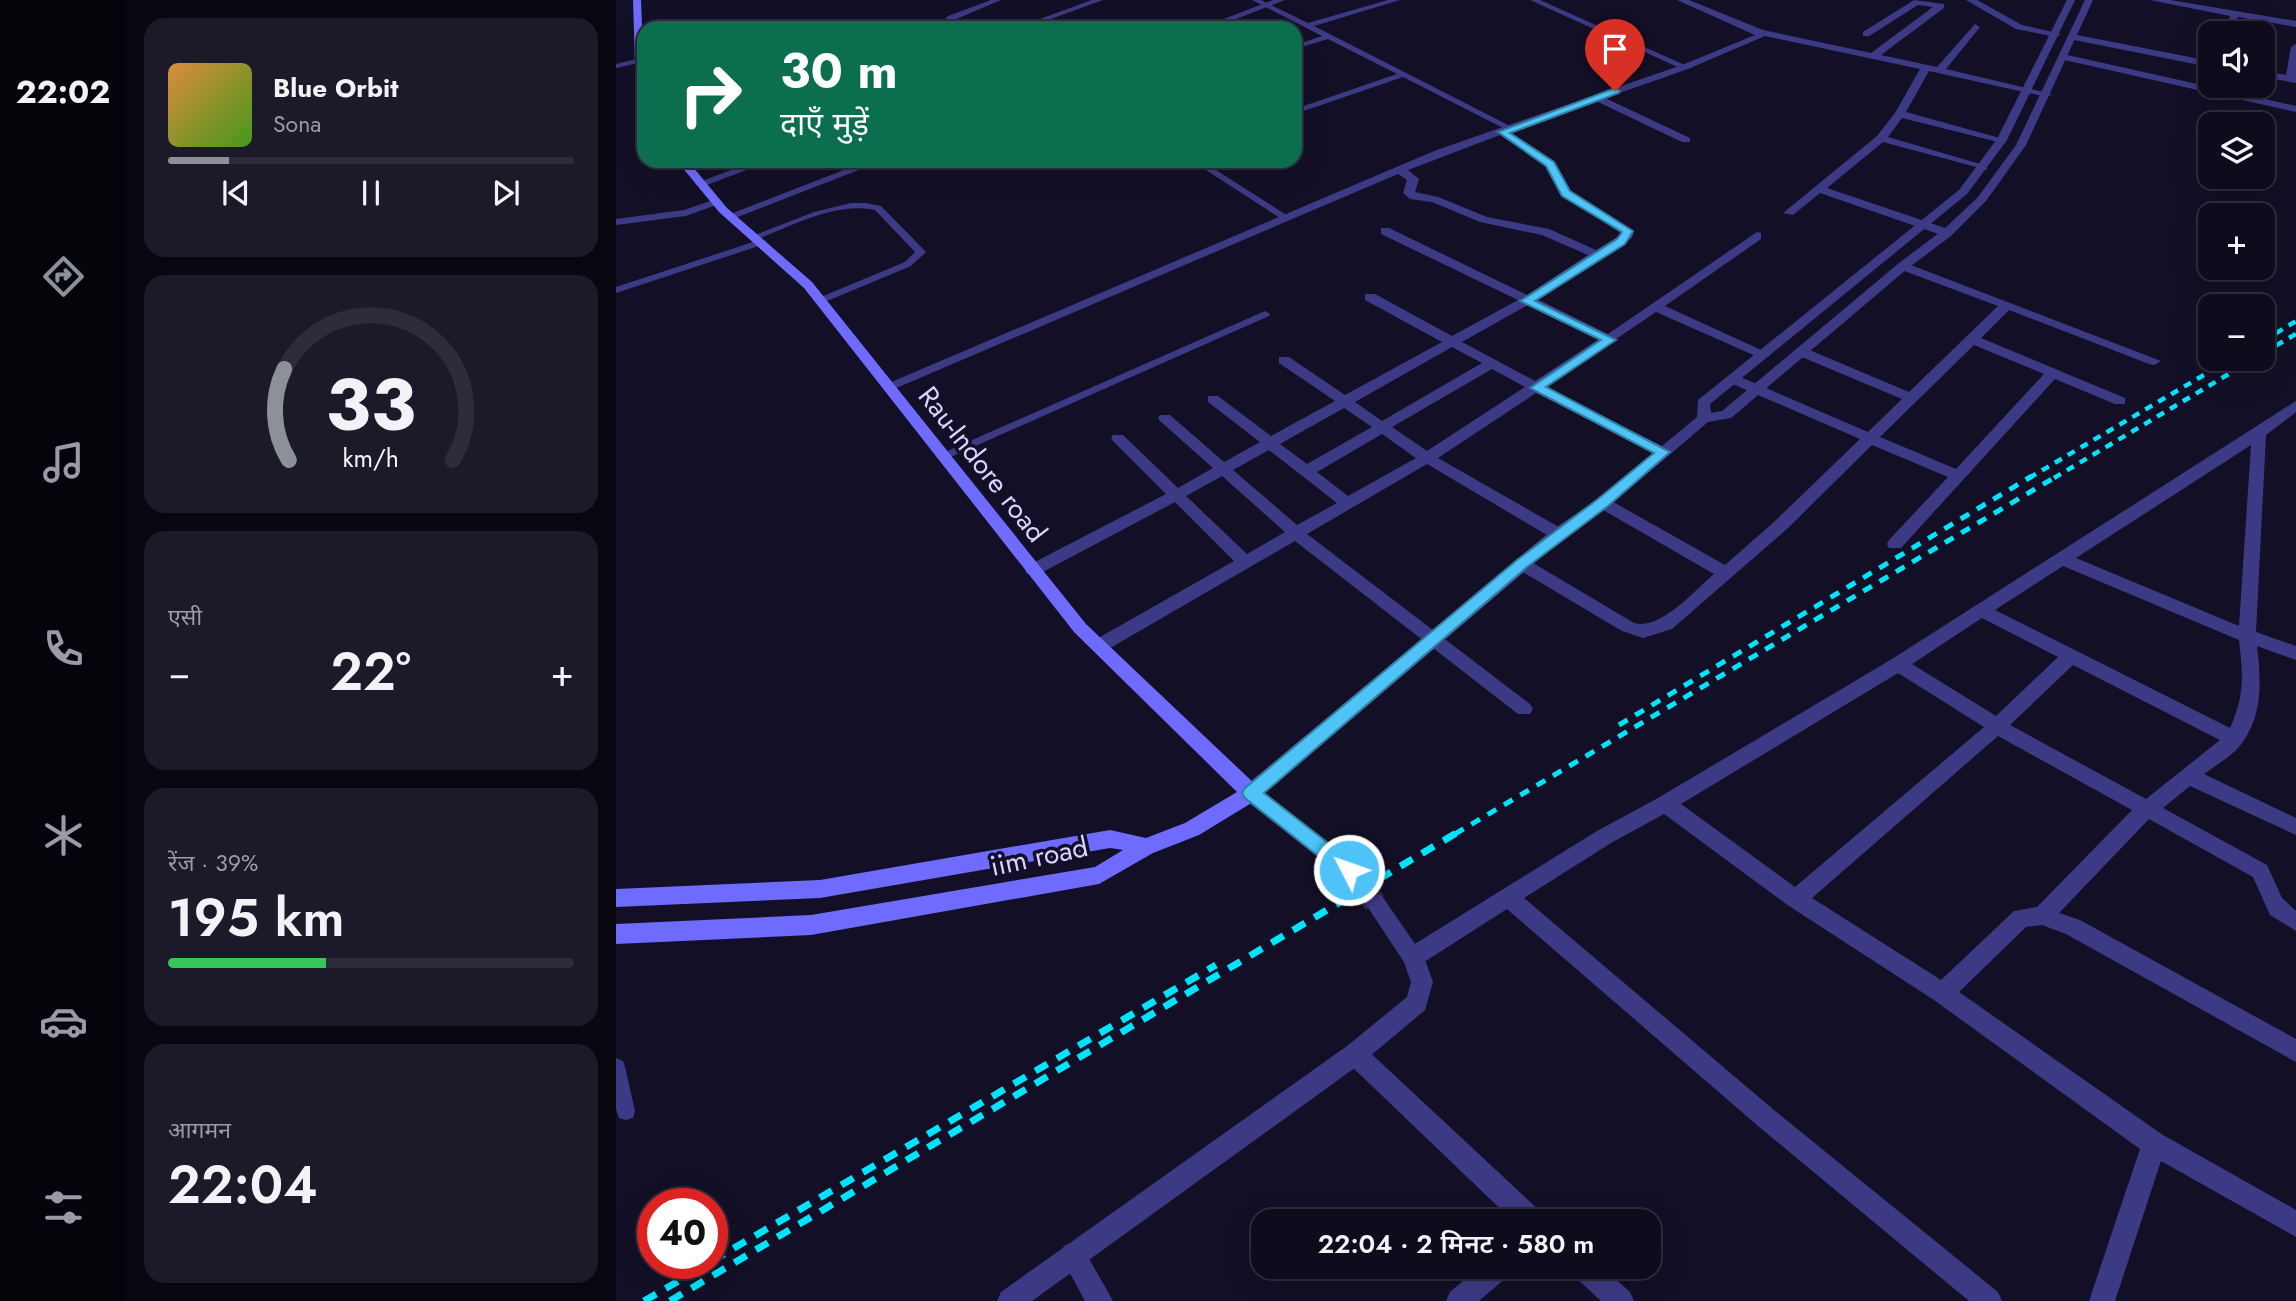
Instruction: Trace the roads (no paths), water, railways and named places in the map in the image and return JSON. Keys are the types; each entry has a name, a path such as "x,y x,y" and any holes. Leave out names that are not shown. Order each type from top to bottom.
{"main road":[{"path":"637,0 638,21"},
{"name":"Rau-Indore road","path":"687,168 716,202 808,285 1080,628 1251,793"},
{"path":"1146,847 1192,829 1251,793"},
{"name":"iim road","path":"616,898 820,889 1110,839 1146,847"},
{"name":"iim road","path":"616,934 811,925 1011,892 1099,874 1146,847"}],"street":[{"path":"1224,21 1281,0"},
{"path":"1681,0 1760,32 2046,94"},
{"path":"1970,0 2013,24 2056,34"},
{"path":"1704,418 1703,404 1964,192 2002,140 2029,90 2071,0"},
{"path":"1349,870 1251,793 1558,534 1603,503 1704,418 1726,415 1903,266 1947,233 1982,199 2021,145 2089,0"},
{"path":"2154,0 2296,24"},
{"path":"1866,34 1917,2 1941,6 1872,57"},
{"path":"2232,21 2235,13"},
{"path":"1939,71 1975,27"},
{"path":"889,386 1283,216 1399,169 1685,67 1756,38 1760,32"},
{"path":"2072,37 2198,62"},
{"path":"2275,76 2293,79 2296,47"},
{"path":"2063,57 2296,109"},
{"path":"1789,213 1881,138 1900,114 1925,69"},
{"path":"1597,97 1686,140"},
{"path":"1900,114 2002,140"},
{"path":"1033,570 1526,301 1621,241 1628,231 1566,193 1550,164 1507,130"},
{"path":"1881,138 1983,168"},
{"path":"699,184 746,168"},
{"path":"731,216 858,168"},
{"path":"1399,169 1413,179 1409,193 1413,197 1434,199 1484,220 1545,232 1597,255"},
{"path":"1819,189 1947,233"},
{"path":"1385,232 1609,340"},
{"path":"1099,646 1427,458 1609,340 1757,236"},
{"path":"1903,266 2154,361"},
{"path":"1370,297 1537,388 1663,452"},
{"path":"1522,564 1628,627 1643,632 1666,625 1781,525 2007,305"},
{"path":"1656,307 1763,354"},
{"path":"1972,339 2120,401"},
{"path":"1801,352 1910,398"},
{"path":"1284,360 1427,458 1558,534"},
{"path":"1307,471 1492,363"},
{"path":"1895,544 2053,373"},
{"path":"1733,379 1958,476"},
{"path":"1213,399 1347,503"},
{"path":"1413,957 1604,837 1665,804 1898,664 2259,433 2296,405"},
{"path":"1165,418 1296,533 1524,709"},
{"path":"2042,916 2149,808 2235,740 2247,711 2253,684 2247,636 2259,433"},
{"path":"1118,438 1245,562"},
{"path":"1603,503 1726,573"},
{"path":"2060,558 2247,636 2296,653"},
{"path":"1980,610 2235,740"},
{"path":"1796,899 1997,726 2072,655"},
{"path":"1898,664 1997,726 2260,871 2267,880 2272,903 2281,913 2296,922"},
{"path":"2189,776 2296,827"},
{"path":"1665,804 1796,899 1942,993 2154,1144 2296,1224"},
{"path":"1507,897 1766,1118 1989,1301"},
{"path":"1010,1301 1355,1054 1418,1003 1422,982 1413,957 1392,923 1375,903"},
{"path":"1942,993 2021,918 2042,916 2073,927 2296,1051"},
{"path":"1355,1054 1520,1209"},
{"path":"2102,1301 2154,1144"},
{"path":"1073,1255 1100,1301"},
{"path":"1459,1301 1485,1279"},
{"path":"1596,1279 1621,1301"}],"lane":[{"path":"946,21 997,0"},
{"path":"1039,21 1099,0"},
{"path":"1256,0 1302,21"},
{"path":"1310,25 1396,0"},
{"path":"1534,0 1685,67"},
{"path":"1302,21 1507,130"},
{"path":"1302,45 1331,36"},
{"path":"616,66 637,61"},
{"path":"1302,110 1405,74"},
{"path":"1207,168 1283,216"},
{"path":"616,222 686,213 716,202"},
{"path":"616,290 851,205 870,204 878,208 921,252 908,264 820,301"},
{"path":"942,456 1265,314"},
{"path":"616,1067 626,1111"}],"tunnel":[{"path":"1349,870 1375,903"}],"railway":[{"path":"2275,334 2296,321"},
{"path":"2275,346 2296,334"},
{"path":"2029,478 2211,371"},
{"path":"2054,478 2234,371"},
{"path":"1619,725 2032,476"},
{"path":"1455,834 2057,476"},
{"path":"670,1301 1458,832"},
{"path":"728,1252 1216,965"},
{"path":"644,1301 682,1279"}]}
